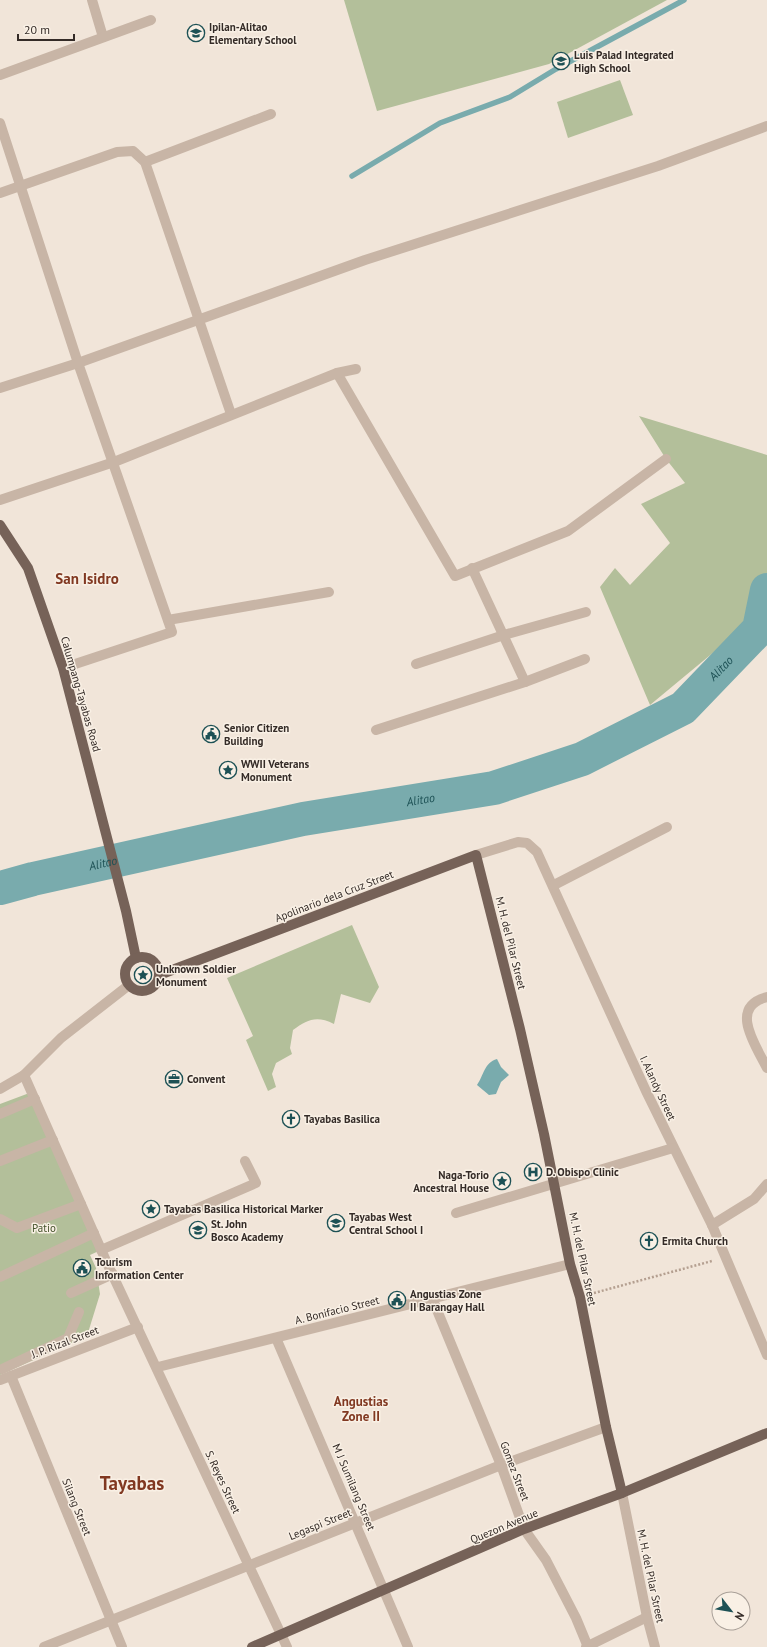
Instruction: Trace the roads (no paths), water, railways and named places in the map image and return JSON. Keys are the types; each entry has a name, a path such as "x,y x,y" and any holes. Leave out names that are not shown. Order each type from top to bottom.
{"main road":[{"name":"Calumpang-Tayabas Road","path":"0,525 28,568 63,668 126,912 136,958"},
{"name":"Apolinario dela Cruz Street","path":"159,975 476,855"},
{"name":"M. H. del Pilar Street","path":"476,855 520,1029 555,1183 570,1264 580,1297 606,1427 622,1492"},
{"path":"145,957 152,960 158,967 159,975 157,983 151,988 143,991 129,985 126,978 126,970 130,963 136,958 145,957"},
{"name":"Quezon Avenue","path":"252,1647 524,1529 622,1492 767,1433"}],"street":[{"path":"92,0 103,37"},
{"path":"0,75 151,20"},
{"path":"145,162 271,114"},
{"path":"0,123 78,363 114,462 172,632 63,668"},
{"path":"0,388 78,363 365,260 658,166 767,126"},
{"path":"0,193 117,152 133,151 145,162 232,414"},
{"path":"0,500 114,462 337,373 356,369"},
{"path":"337,373 455,576 568,531 666,459"},
{"path":"472,568 525,682"},
{"path":"168,620 329,592"},
{"path":"416,664 504,634 586,612"},
{"path":"376,730 525,682 585,659"},
{"path":"554,885 667,827"},
{"name":"I. Alandy Street","path":"518,842 527,843 537,852 554,885 613,1020 673,1148 712,1224 724,1258 767,1355"},
{"name":"Apolinario dela Cruz Street","path":"476,855 518,842"},
{"path":"0,1089 24,1075 61,1038 129,985"},
{"path":"767,997 758,1000 747,1012 747,1028 767,1068"},
{"name":"S. Reyes Street","path":"24,1075 101,1250 158,1367 287,1647"},
{"path":"0,1114 35,1099"},
{"path":"0,1161 53,1140"},
{"path":"456,1213 673,1148"},
{"path":"101,1250 256,1183 245,1161"},
{"path":"712,1224 754,1199 767,1184"},
{"path":"0,1219 17,1228 81,1204"},
{"path":"0,1277 94,1233"},
{"name":"A. Bonifacio Street","path":"158,1367 570,1264"},
{"path":"72,1293 113,1274"},
{"name":"Gomez Street","path":"432,1298 501,1466 524,1529 546,1560 576,1618 587,1647"},
{"path":"2,1369 68,1338 79,1312"},
{"name":"J. P. Rizal Street","path":"0,1380 138,1327"},
{"name":"M J Sumilang Street","path":"276,1338 356,1522 408,1647"},
{"name":"Silang Street","path":"11,1376 110,1621 122,1647"},
{"name":"Legaspi Street","path":"44,1647 356,1522 606,1427"},
{"name":"M. H. del Pilar Street","path":"622,1492 647,1617 656,1647"},
{"path":"587,1647 647,1617"}],"water":[{"path":"497,1059 501,1067 509,1075 501,1082 496,1094 489,1095 477,1085 489,1063"}],"waterway":[{"path":"352,176 440,123 510,97 556,69 684,0"},
{"name":"Alitao","path":"0,888 33,879 303,819 494,788 582,759 683,708 759,629 767,590"}],"place":[{"name":"Ipilan-Alitao Elementary School","path":"196,33"},
{"name":"Luis Palad Integrated High School","path":"561,61"},
{"name":"Senior Citizen Building","path":"211,734"},
{"name":"WWII Veterans Monument","path":"228,770"},
{"name":"Unknown Soldier Monument","path":"143,975"},
{"name":"Convent","path":"174,1079"},
{"name":"Tayabas Basilica","path":"291,1119"},
{"name":"D. Obispo Clinic","path":"533,1172"},
{"name":"Naga-Torio Ancestral House","path":"502,1181"},
{"name":"Tayabas Basilica Historical Marker","path":"151,1209"},
{"name":"Tayabas West Central School I","path":"336,1223"},
{"name":"St. John Bosco Academy","path":"198,1230"},
{"name":"Ermita Church","path":"649,1241"},
{"name":"Tourism Information Center","path":"82,1268"},
{"name":"Angustias Zone II Barangay Hall","path":"397,1300"}],"district":[{"name":"San Isidro","path":"87,579"},
{"name":"Angustias Zone II","path":"361,1408"},
{"name":"Tayabas","path":"132,1483"}],"park label":[{"name":"Patio","path":"44,1228"}]}
